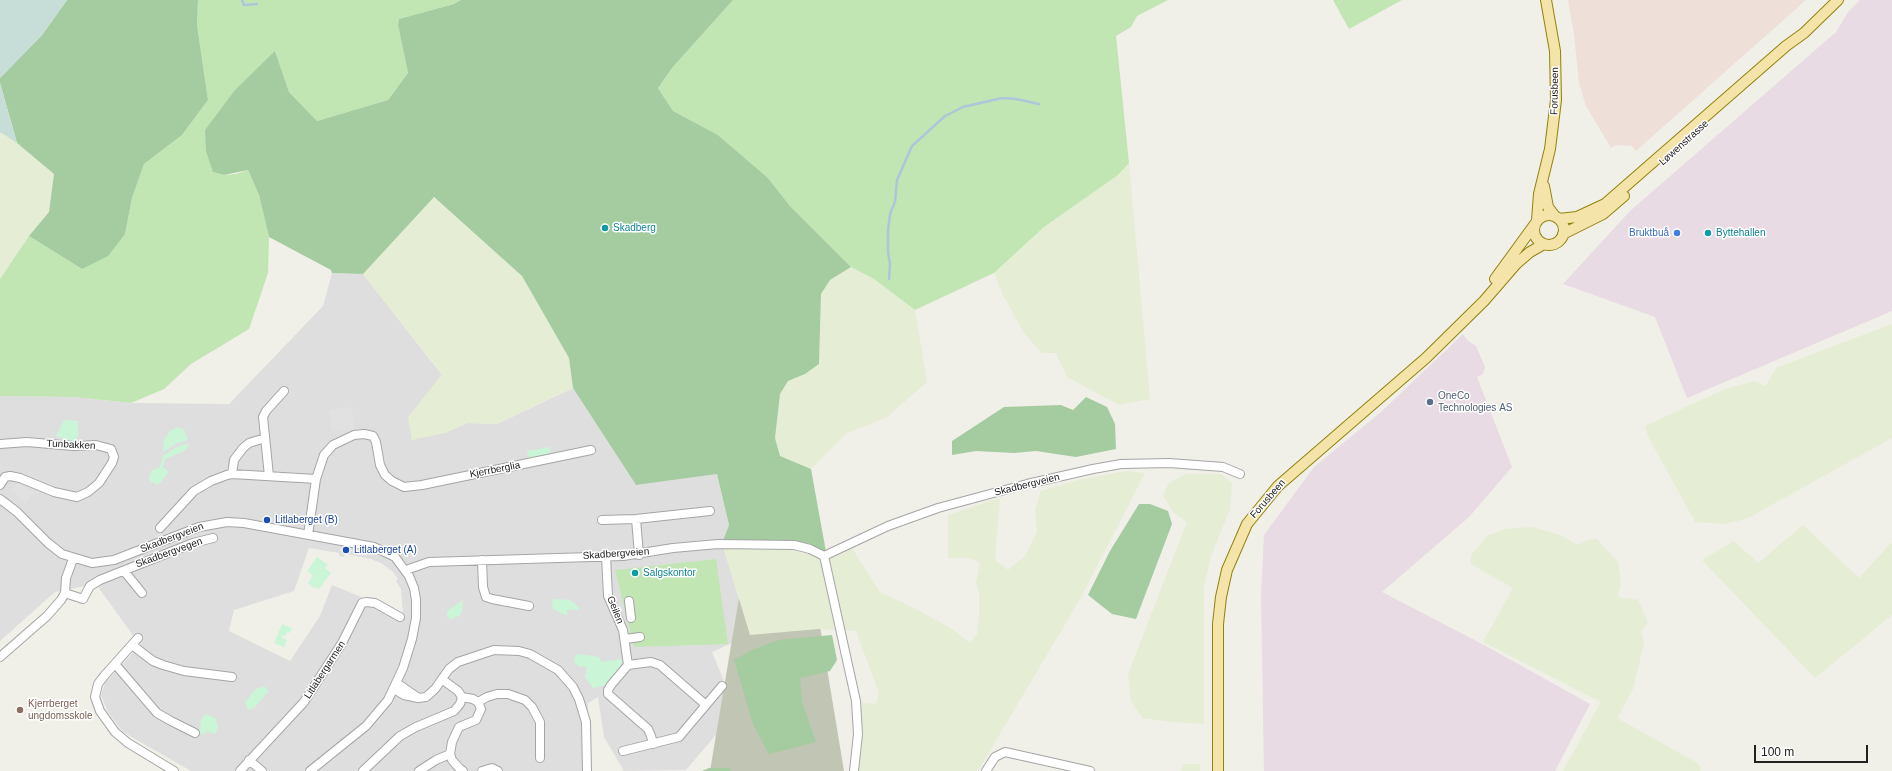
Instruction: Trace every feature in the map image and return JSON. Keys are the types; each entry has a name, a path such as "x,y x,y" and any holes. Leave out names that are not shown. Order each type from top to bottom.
{"main road":[{"name":"Forusbeen","path":"1477,306 1481,298 1536,222 1539,194 1554,129 1556,93 1555,51 1546,0"},
{"name":"Løwenstrasse","path":"1563,234 1593,219 1612,206 1789,50 1795,41 1838,0"},
{"name":"Løwenstrasse","path":"1557,217 1577,217 1605,204 1786,46 1795,41"},
{"name":"Forusbeen","path":"1543,181 1548,207 1557,217"},
{"path":"1542,216 1557,217 1563,223 1563,234 1559,241 1555,244 1544,244 1536,238 1534,234 1536,222 1542,216"},
{"name":"Forusbeen","path":"1218,771 1218,624 1221,597 1227,570 1248,524 1260,505 1278,486 1426,358 1477,306 1484,301 1516,264 1530,252 1544,244"}],"street":[{"path":"269,476 263,415 284,391"},
{"name":"Kjerrberglia","path":"316,480 320,464 328,449 344,438 354,435 364,434 375,438 382,470 388,478 404,487 422,485 591,450"},
{"path":"232,474 234,460 243,448 249,443 265,438"},
{"name":"Tunbakken","path":"0,444 27,442 73,446 96,445 111,449 114,457 112,463 99,483 88,492 77,497 54,492 20,478 10,476 5,477 0,485"},
{"name":"Skadbergveien","path":"0,499 17,512 48,543 62,554 73,559 92,563 114,560 199,527 220,523 244,523 381,550 395,557 408,573 429,562 639,555 673,548 737,543 794,545 810,549 824,556 894,523 938,508 1027,484 1093,469 1121,464 1169,463 1223,467 1240,474"},
{"path":"160,528 194,491 211,481 232,474 316,480 308,535"},
{"path":"602,520 636,519 710,511"},
{"path":"636,519 639,555"},
{"name":"Skadbergvegen","path":"65,593 83,599 87,590 94,583 193,543 213,538"},
{"name":"Geilen","path":"606,556 608,596 620,623 625,639 628,665"},
{"path":"824,556 856,701 858,734 854,771"},
{"path":"0,657 55,608 65,593 66,578 73,559"},
{"path":"482,560 483,587 486,596 492,599 529,606"},
{"path":"124,570 142,593"},
{"path":"310,771 366,726 383,706 395,686 408,653 416,618 414,588 408,573"},
{"name":"Geilen","path":"628,601 631,618"},
{"name":"Litlabergarmen","path":"240,771 304,702 342,643 362,603 375,603 400,617"},
{"path":"625,639 640,637"},
{"path":"138,638 98,684 95,697 100,711 116,732 128,743 174,771"},
{"path":"132,645 153,661 163,665 184,671 232,677"},
{"path":"395,686 418,698 426,697 443,680 449,669 458,662 494,650 519,650 544,660 566,678 582,704 586,722 587,771"},
{"path":"652,744 652,736 648,729 617,703 607,692 628,665 651,662 660,665 706,705"},
{"path":"115,664 157,713 195,733"},
{"path":"443,680 458,691 462,697 473,699 478,702 481,711 476,720 463,724 456,731 452,742 450,754 456,766 463,771"},
{"path":"623,751 679,737 722,686"},
{"path":"478,702 487,697 503,694 517,696 525,700 532,707 540,722 540,758"},
{"path":"363,771 400,736 416,727 454,711 460,704 462,697"},
{"path":"986,771 995,757 1005,752 1090,771"},
{"path":"420,771 436,760 450,754"},
{"path":"249,760 262,771"},
{"path":"482,771 492,768 498,771"}],"shaded area":[{"path":"0,0 67,0 42,35 0,78"},
{"path":"1568,0 1806,0 1636,151 1632,146 1616,145 1611,148 1586,106 1579,83 1574,34"},
{"path":"1860,0 1892,0 1892,311 1687,398 1655,317 1563,284 1630,211 1836,32 1848,12"},
{"path":"0,83 17,143 0,132"},
{"path":"0,132 17,143 54,174 49,212 29,236 0,279"},
{"path":"1129,163 1150,399 1119,405 1067,377 1056,353 1042,353 1024,333 1003,295 994,273 1044,227 1118,175"},
{"path":"433,197 522,276 569,358 573,388 497,424 467,423 445,433 412,440 408,418 442,374 363,274"},
{"path":"851,267 874,279 915,310 927,382 887,417 846,434 811,469 780,456 775,438 780,394 788,381 805,374 819,364 821,294 830,280"},
{"path":"332,273 363,274 442,375 408,418 445,433 467,423 497,424 573,388 636,485 717,474 729,525 722,543 750,635 712,652 736,711 686,770 624,771 604,737 598,697 588,703 589,771 191,771 123,732 108,712 101,695 105,683 140,645 96,584 55,592 0,641 0,396 75,397 131,403 229,404 323,306","holes":["309,548 339,553 339,556 344,557 345,554 371,559 381,563 393,572 398,579 396,581 401,589 403,614 332,585 320,616 290,661 229,631 234,610 294,591"]},
{"path":"1892,324 1892,438 1748,518 1725,524 1695,522 1648,436 1645,426 1725,389 1755,381 1766,386 1776,368"},
{"path":"1463,334 1468,341 1476,346 1485,367 1483,374 1477,377 1512,467 1469,517 1382,592 1484,645 1590,704 1555,771 1264,771 1261,594 1264,535 1314,467 1381,412"},
{"path":"352,407 354,429 331,431 329,410"},
{"path":"1126,471 1145,473 1080,599 978,771 859,771 862,703 876,704 879,693 856,631 819,629 750,635 722,543 825,552 852,548 880,592 914,608 952,629 970,643 977,634 979,592 976,583 980,563 969,558 948,558 948,515 1000,498 995,560 1008,570 1025,556 1037,532 1035,510 1041,491 1079,480"},
{"path":"1185,474 1221,474 1232,483 1230,509 1211,556 1204,587 1204,724 1143,718 1131,702 1128,674 1187,522 1173,512 1163,495 1169,483"},
{"path":"17,483 34,492 25,504 12,489"},
{"path":"1803,525 1859,578 1892,542 1892,615 1815,678 1702,560 1734,541 1758,563"},
{"path":"1532,527 1560,535 1578,545 1591,539 1597,539 1618,562 1621,581 1618,597 1638,600 1648,622 1641,631 1644,643 1633,689 1617,718 1699,764 1701,771 1563,771 1601,702 1483,642 1513,588 1471,564 1471,555 1487,536 1505,529"},
{"path":"742,580 813,584 844,771 710,771"},
{"path":"1183,764 1200,764 1200,771 1181,771"}],"green space":[{"path":"67,0 198,0 197,25 208,100 182,135 144,164 132,198 125,234 108,256 82,269 29,236 49,212 54,174 17,143 0,83 0,78 42,35"},
{"path":"198,0 461,0 454,4 399,19 398,25 408,73 388,100 317,121 289,92 275,51 213,172 225,175 236,174 248,170 259,195 269,237 268,273 249,329 191,364 164,389 131,403 75,397 0,396 0,279 29,236 82,269 125,234 132,198 144,164 182,135 208,100 197,25"},
{"path":"461,0 733,0 672,68 658,88 673,111 718,135 768,178 790,206 851,267 830,280 821,294 819,364 805,374 788,381 780,394 775,438 780,456 811,469 826,552 722,543 729,525 717,474 636,485 573,388 569,358 522,276 434,197 363,274 332,273 331,270 269,237 259,195 248,170 224,175 213,172 206,151 205,130 235,90 275,51 289,92 317,121 388,100 408,73 398,25 399,19 454,4"},
{"path":"733,0 1168,0 1137,16 1131,27 1116,36 1129,163 1118,175 1044,227 994,273 915,310 874,279 851,267 790,206 768,178 718,135 673,111 658,88 672,68"},
{"path":"1333,0 1402,0 1349,29"},
{"path":"1086,397 1107,407 1115,424 1116,449 1076,457 1036,451 1014,453 976,451 952,455 952,441 1004,407 1061,405 1073,410"},
{"path":"64,420 78,421 78,437 75,440 75,443 71,443 70,441 56,436"},
{"path":"178,427 184,430 188,440 177,443 163,452 164,440 170,431"},
{"path":"186,444 190,445 184,451 165,459 163,467 169,472 158,485 150,481 149,478 151,471 160,467 163,456 175,448"},
{"path":"550,447 551,457 529,461 527,451"},
{"path":"1139,504 1150,504 1168,511 1172,524 1136,619 1112,614 1088,595 1110,551"},
{"path":"317,557 328,565 325,568 331,573 319,589 316,587 315,589 308,583 313,576 307,571"},
{"path":"716,559 728,644 634,647 615,570"},
{"path":"553,599 570,600 580,608 577,610 567,610 567,615 565,615 552,608"},
{"path":"463,600 460,615 450,620 447,616 447,611"},
{"path":"282,624 292,628 290,633 287,632 285,636 283,635 282,638 287,640 284,647 274,643"},
{"path":"832,635 837,660 830,671 800,678 802,702 816,742 769,754 753,724 734,660 752,650 778,640"},
{"path":"579,654 599,657 602,662 622,659 622,663 607,685 593,688 585,677 587,669 585,666 580,667 574,662 575,656"},
{"path":"264,686 269,691 254,708 248,710 245,702 256,689"},
{"path":"205,714 215,718 218,727 215,734 205,731 205,735 200,733 201,721"},
{"path":"709,768 730,768 731,771 702,771"}],"waterway":[{"path":"242,0 244,5 257,4"},
{"path":"889,279 890,264 888,252 888,231 890,214 895,202 897,180 912,146 945,116 963,107 1002,98 1016,99 1039,104"}],"place":[{"name":"Skadberg","path":"605,228"},
{"name":"Bruktbuå","path":"1677,233"},
{"name":"Byttehallen","path":"1708,233"},
{"name":"OneCo Technologies AS","path":"1430,402"},
{"name":"Litlaberget (B)","path":"267,520"},
{"name":"Litlaberget (A)","path":"346,550"},
{"name":"Salgskontor","path":"635,573"},
{"name":"Kjerrberget ungdomsskole","path":"20,710"}]}
